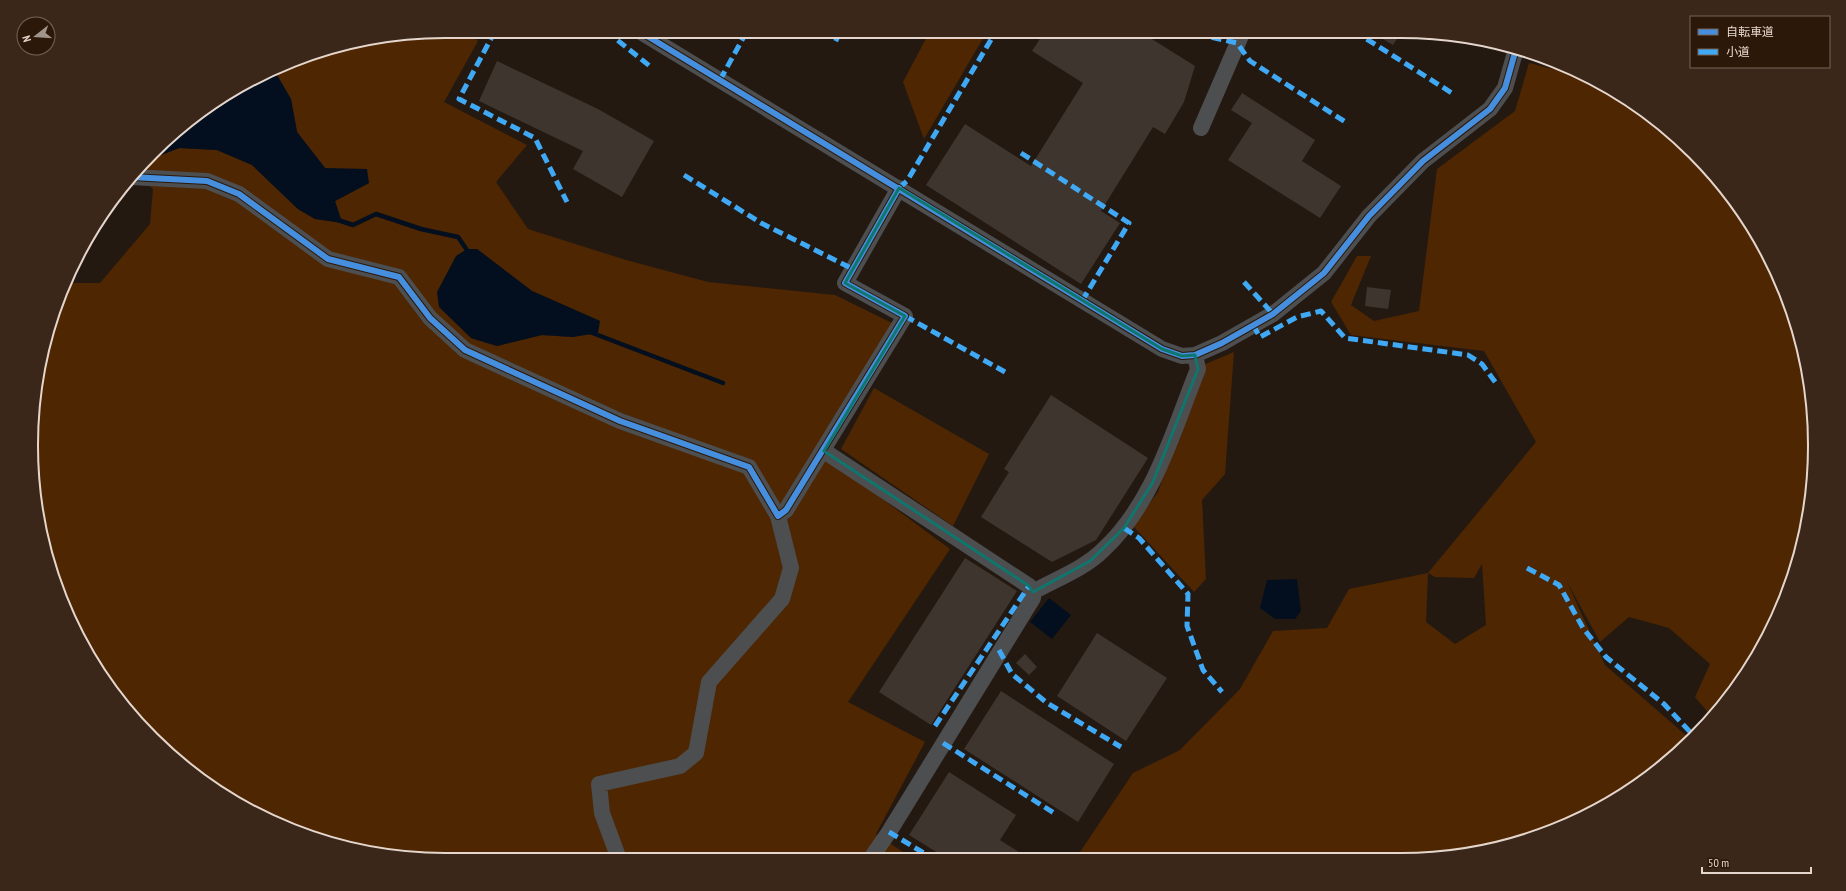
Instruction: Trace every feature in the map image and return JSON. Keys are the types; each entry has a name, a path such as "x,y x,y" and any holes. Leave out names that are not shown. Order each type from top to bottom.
{"street":[{"path":"651,38 1162,349 1182,356 1195,355 1222,343 1273,314 1324,273 1369,216 1423,161 1490,109 1504,88 1514,55"},
{"path":"1201,128 1240,38"},
{"path":"139,177 207,181 239,194 328,259 399,278 430,318 466,350 620,421 749,467 778,516 791,568 782,599 709,682 696,753 680,766 599,784 602,813 617,853"},
{"path":"778,516 786,510 905,316 845,282 899,188"},
{"path":"1033,592 1090,561 1103,551 1124,528 1153,482 1198,368 1195,355"},
{"path":"824,450 1029,586 1033,592 1033,598 889,832 874,853"}],"highlighted area":[{"path":"899,188 1162,349 1182,356 1195,355 1198,369 1153,482 1124,528 1090,561 1033,592 1029,586 824,451 905,316 845,283"}],"shaded area":[{"path":"474,38 478,41 444,102 527,145 496,182 528,229 626,260 708,282 835,295 894,324 827,458 950,549 848,702 925,742 876,834 904,853 446,853 392,850 366,845 340,839 290,822 265,811 219,784 197,769 157,734 122,694 107,672 80,626 60,576 46,525 41,499 38,446 41,392 52,340 72,283 100,283 150,224 153,189 139,177 158,156 179,148 217,150 252,165 298,209 315,219 342,222 335,201 369,183 325,168 297,132 291,99 277,75 315,60 340,52 392,41","holes":["477,249 532,291 600,321 573,337 542,335 497,346 471,338"]},
{"path":"926,38 983,38 924,139 903,82"},
{"path":"1529,63 1561,71 1581,80 1627,107 1649,122 1689,157 1724,197 1753,242 1766,265 1777,290 1794,340 1805,392 1808,446 1805,499 1794,551 1777,601 1766,626 1739,672 1724,694 1708,713 1695,697 1710,664 1669,628 1629,617 1600,642 1567,582 1605,665 1687,736 1649,769 1627,784 1581,811 1531,831 1480,845 1454,850 1427,852 1079,853 1133,773 1180,750 1240,689 1273,631 1327,628 1349,589 1428,573 1536,442 1484,351 1351,335 1331,302 1357,256 1371,256 1351,305 1374,321 1419,311 1437,169 1515,111","holes":["1482,564 1486,625 1455,644 1426,622 1428,573 1435,577 1474,578"]},
{"path":"1234,352 1225,474 1202,500 1206,579 1194,592 1133,526 1158,492 1203,365"},
{"path":"874,388 989,454 953,526 841,449"}],"water":[{"path":"277,75 291,99 297,132 325,168 367,169 369,183 335,201 342,223 315,219 298,209 252,165 217,150 179,148 158,156 197,122 242,93"},
{"path":"467,249 477,249 532,291 600,321 598,333 573,337 542,335 497,346 471,338 439,307 437,292 456,256"},
{"path":"1297,579 1301,611 1295,619 1275,619 1260,608 1267,580"},
{"path":"1049,598 1071,615 1052,639 1030,622"}],"building":[{"path":"1040,38 1150,38 1195,66 1184,102 1165,134 1153,127 1101,211 1120,223 1081,284 926,185 965,124 1031,166 1083,83 1032,51"},
{"path":"1381,38 1398,38 1393,45"},
{"path":"497,61 598,109 654,141 622,197 573,169 583,151 479,101"},
{"path":"1242,93 1315,140 1302,161 1341,186 1320,218 1228,160 1252,123 1231,110"},
{"path":"1367,287 1391,290 1388,309 1365,306"},
{"path":"1051,395 1148,458 1096,540 1052,562 981,517 1009,472 1004,469"},
{"path":"965,558 1017,591 931,725 879,692"},
{"path":"1097,633 1167,678 1126,741 1057,696"},
{"path":"1025,654 1037,667 1029,675 1016,663"},
{"path":"1001,691 1114,764 1078,822 964,749"},
{"path":"949,772 1016,815 1000,840 1020,853 938,853 909,835"}],"waterway":[{"path":"338,220 353,225 376,214 421,229 458,237 469,253"},
{"path":"590,332 723,383"}],"marked path":[{"path":"491,38 459,99 535,138 567,202"},
{"path":"615,38 651,67"},
{"path":"720,80 743,38"},
{"path":"835,38 839,40"},
{"path":"899,188 907,181 992,38"},
{"path":"1215,38 1237,43 1250,61 1347,123"},
{"path":"1365,38 1455,95"},
{"path":"1021,153 1129,223 1082,301"},
{"path":"684,175 761,223 853,269"},
{"path":"1244,282 1273,314"},
{"path":"1253,325 1260,337 1297,317 1321,311 1345,338 1468,355 1482,364 1498,386"},
{"path":"905,316 1005,372"},
{"path":"1124,528 1139,538 1188,594 1187,626 1203,670 1222,692"},
{"path":"1527,568 1559,585 1583,628 1606,657 1664,704 1691,732"},
{"path":"935,726 1029,586"},
{"path":"999,650 1012,674 1047,703 1121,747"},
{"path":"943,743 1054,813"},
{"path":"889,832 924,853"}],"cycle path":[{"path":"651,38 1162,349 1182,356 1195,355 1222,343 1273,314 1324,273 1369,216 1423,161 1490,109 1505,88 1514,55"},
{"path":"139,177 207,181 239,194 328,259 399,277 430,318 465,350 620,421 749,467 778,516 786,510 905,316 845,283 899,188"}]}
